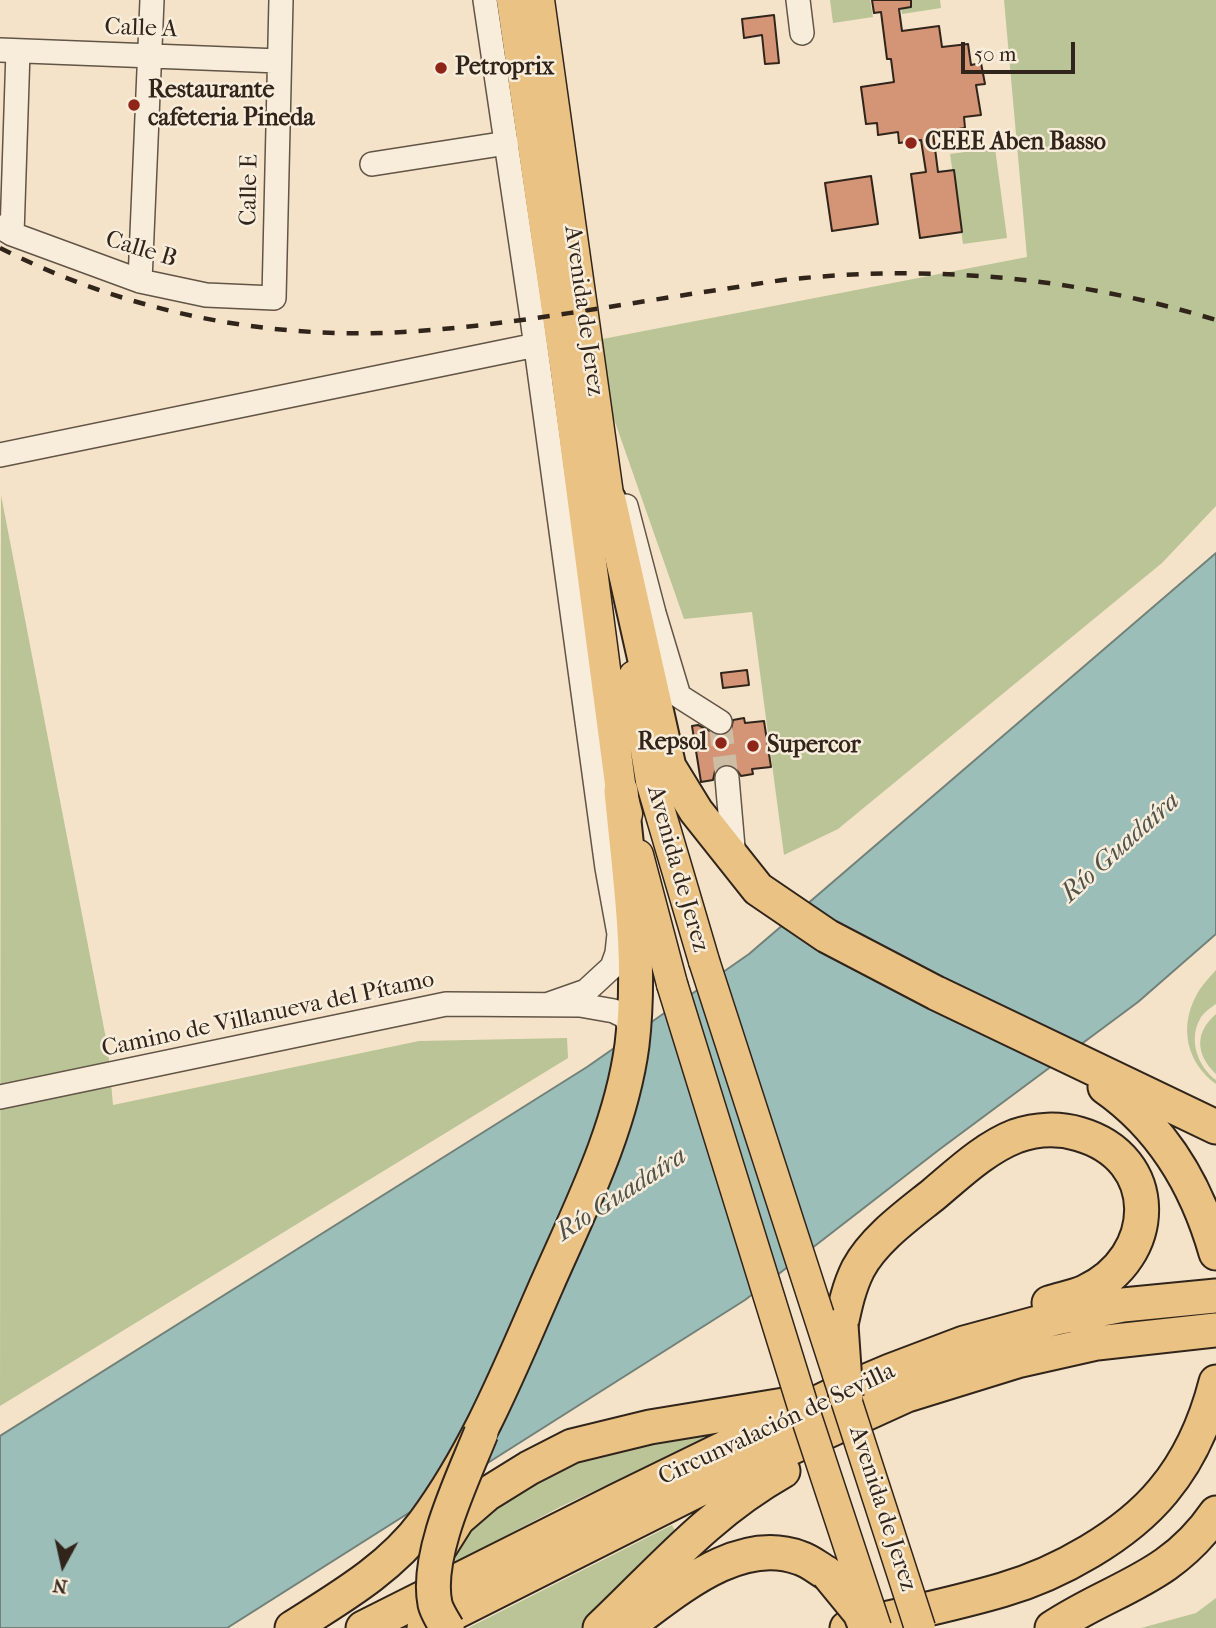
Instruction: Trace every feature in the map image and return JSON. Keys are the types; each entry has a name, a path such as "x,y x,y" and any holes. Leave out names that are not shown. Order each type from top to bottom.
{"highway":[{"path":"609,500 669,766 696,811 758,889 827,936 1054,1051 1216,1127"},
{"path":"447,1628 435,1605 433,1578 450,1511 481,1433 582,1204 621,1102 632,1036 635,997 634,933 621,791"},
{"path":"1054,1051 1128,1103 1170,1152 1206,1218 1216,1253"},
{"path":"438,1551 458,1519 487,1494 572,1446 650,1427 838,1396 841,1325 848,1292 859,1267 891,1228 981,1156 1017,1136 1060,1128 1096,1138 1123,1157 1136,1178 1142,1202 1139,1237 1124,1263 1105,1280 1084,1293 1000,1317 964,1343"},
{"name":"Circunvalación de Sevilla","path":"363,1628 603,1507 838,1396 964,1343 1056,1318 1123,1305 1216,1296"},
{"name":"Circunvalación de Sevilla","path":"424,1628 696,1491 907,1395 1017,1361 1097,1343 1216,1330"},
{"path":"600,1628 686,1542 756,1486 820,1450 1017,1361"},
{"path":"847,1628 1003,1590 1058,1569 1114,1537 1163,1491 1193,1445 1209,1409 1216,1382"},
{"path":"292,1628 363,1582 396,1555 424,1524 481,1433"},
{"path":"1052,1628 1139,1583 1165,1566 1204,1530 1216,1513"},
{"path":"625,1628 698,1577 734,1559 768,1553 799,1557 828,1574 860,1613 866,1628"}],"main road":[{"name":"Avenida de Jerez","path":"512,0 566,372 621,791 672,984 805,1413 876,1628"},
{"name":"Avenida de Jerez","path":"538,0 651,781 838,1396 920,1628"}],"street":[{"path":"139,281 152,0"},
{"name":"Calle E","path":"274,298 281,0"},
{"path":"485,0 536,345 607,868 619,934 635,997"},
{"path":"798,0 802,33"},
{"path":"6,230 9,51"},
{"name":"Calle A","path":"9,51 279,61"},
{"path":"372,164 507,143"},
{"name":"Calle B","path":"6,230 139,281 206,295 274,298"},
{"path":"0,455 536,345"},
{"path":"591,369 654,613 679,696 720,722"},
{"path":"727,778 735,862"},
{"path":"549,1004 586,991 612,967 619,934"},
{"name":"Camino de Villanueva del Pítamo","path":"0,1097 446,1004 580,1005 614,1011 626,1017 632,1036"}],"green space":[{"path":"830,0 870,0 873,17 833,23"},
{"path":"900,0 940,0 941,8 902,14"},
{"path":"1004,0 1216,0 1216,506 1162,563 838,829 784,855 752,612 684,619 587,342 1027,257"},
{"path":"995,148 1007,238 963,244 950,154"},
{"path":"1,495 108,1049 113,1105 419,1041 567,1038 568,1058 0,1406"},
{"path":"1216,970 1216,1004 1201,1017 1195,1044 1200,1061 1216,1080 1216,1084 1198,1066 1192,1055 1187,1032 1196,996"},
{"path":"1216,1014 1216,1074 1204,1059 1200,1043 1204,1028"},
{"path":"739,1423 560,1507 443,1569 461,1527 571,1457"},
{"path":"672,1525 676,1533 587,1628 468,1628"},
{"path":"1216,1598 1216,1628 1141,1628 1196,1613"}],"water":[{"name":"Río Guadaíra","path":"1216,553 1216,934 1138,1002 940,1149 745,1300 227,1628 0,1628 0,1436 587,1067 749,954"}],"building":[{"path":"872,0 911,0 911,7 899,9 902,31 939,26 942,47 968,44 971,65 981,63 985,84 976,85 981,115 964,117 965,128 933,133 938,172 954,170 962,232 920,238 911,174 926,172 921,140 899,143 898,132 878,135 877,123 866,124 861,87 894,82 891,59 887,59 881,12 874,13"},
{"path":"774,15 779,63 765,64 762,35 744,38 742,19"},
{"path":"871,176 878,224 832,231 825,183"},
{"path":"747,670 749,685 723,688 721,673"},
{"path":"744,718 745,723 764,721 771,767 752,769 753,774 741,776 734,766 725,764 715,771 713,780 701,782 692,726 698,725 720,736 731,730 733,720"}],"tunnel":[{"path":"720,722 727,778"}],"railway":[{"path":"0,248 96,289 146,304 196,317 299,331 351,333 442,329 561,314 782,280 908,273 1064,285 1115,294 1216,320"}],"place":[{"name":"Petroprix","path":"441,68"},
{"name":"Restaurante cafeteria Pineda","path":"134,105"},
{"name":"CEEE Aben Basso","path":"911,143"},
{"name":"Repsol","path":"721,743"},
{"name":"Supercor","path":"753,746"}]}
